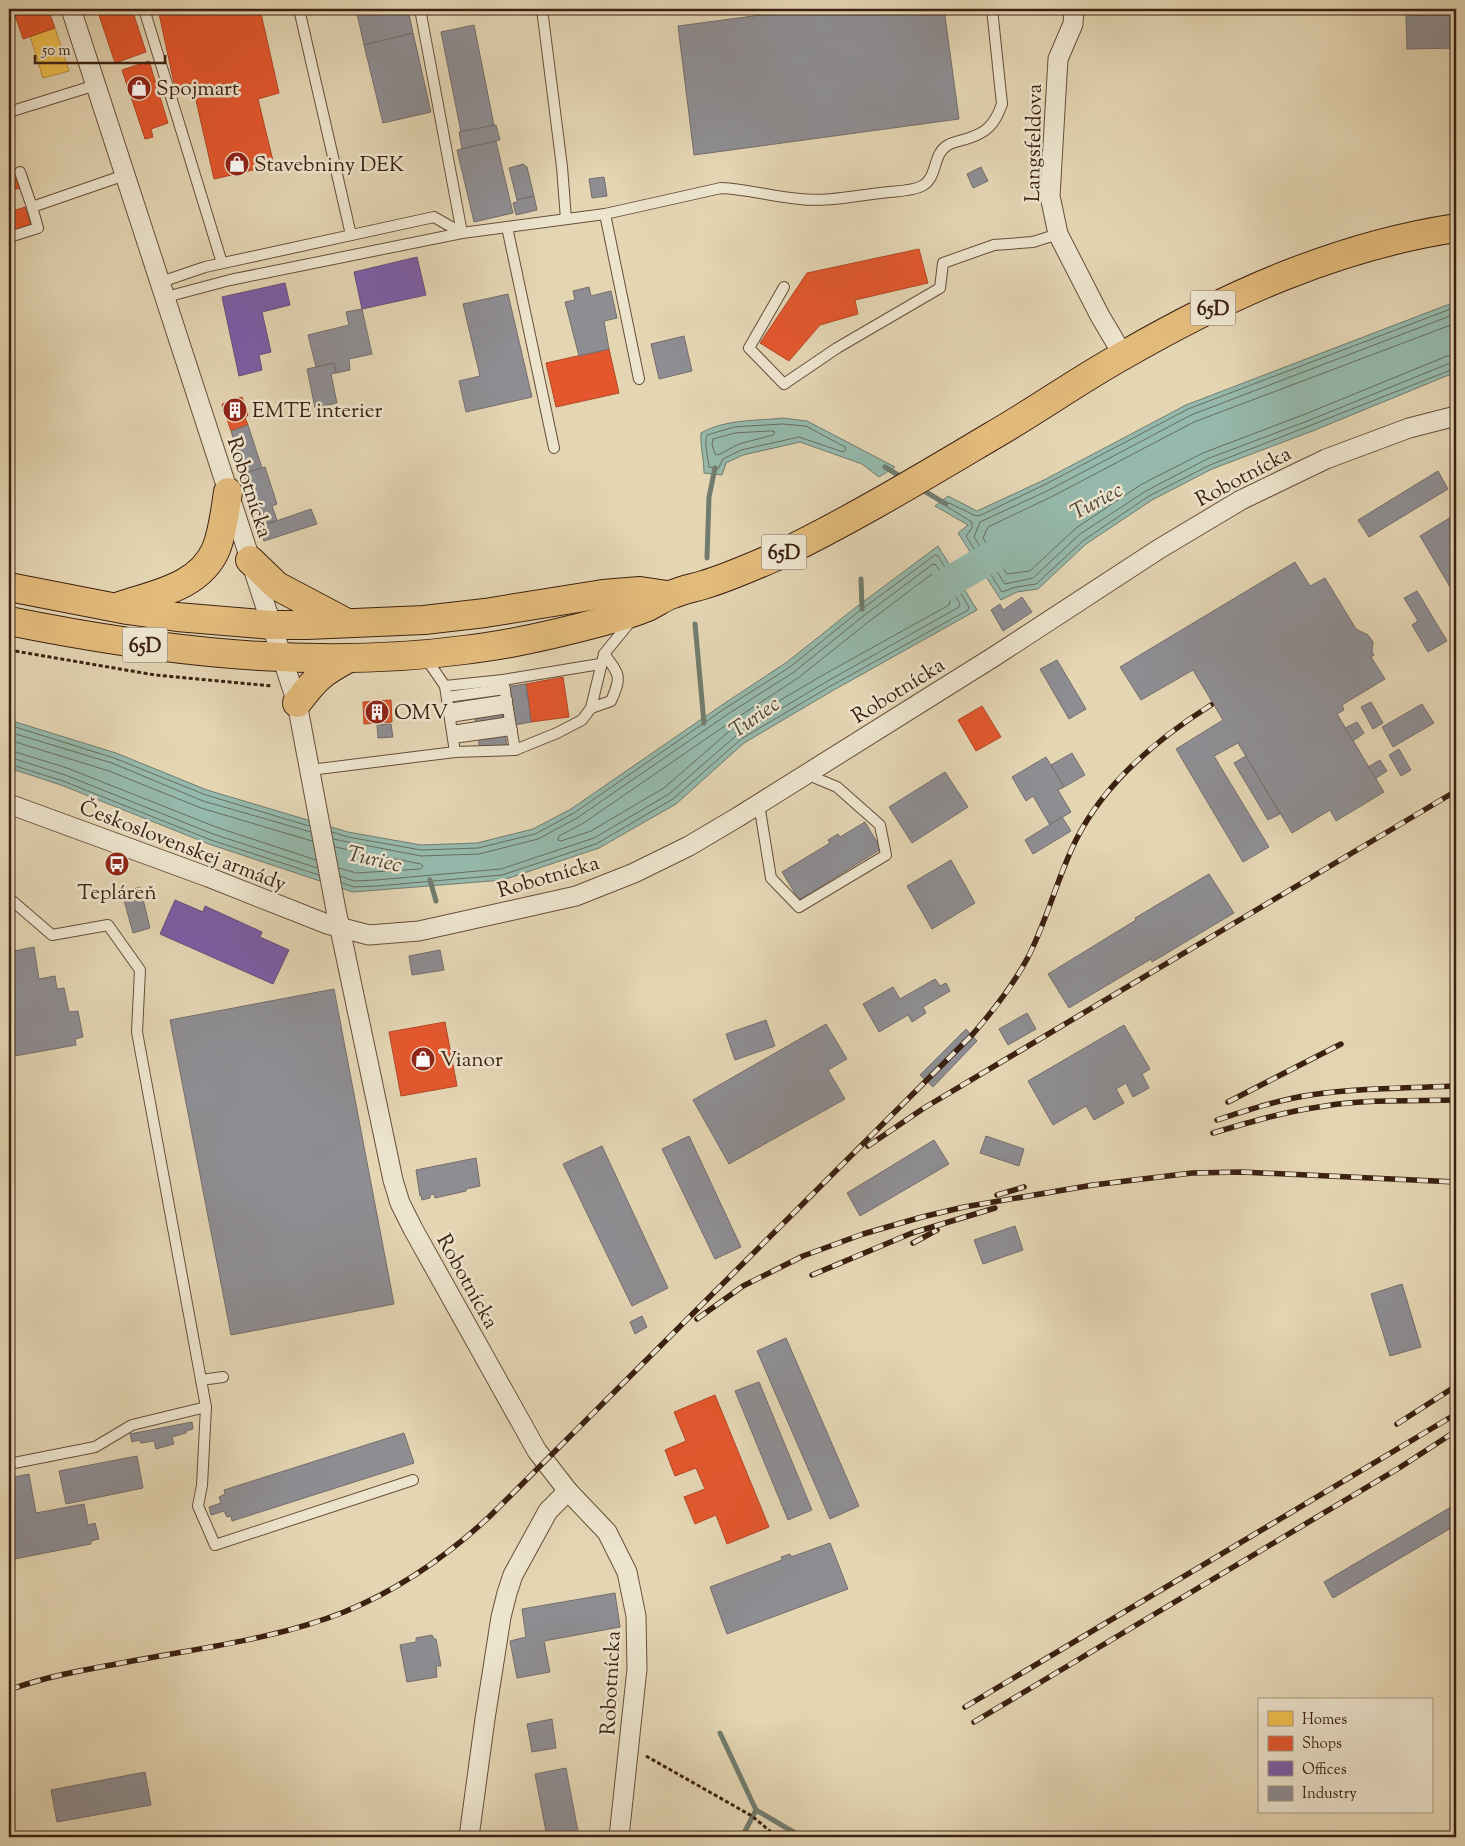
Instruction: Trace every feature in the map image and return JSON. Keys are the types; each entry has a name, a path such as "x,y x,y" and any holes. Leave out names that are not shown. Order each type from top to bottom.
{"main road":[{"name":"65D","path":"9,621 149,646 222,654 349,658 423,655 513,643 604,621 713,582 773,557 922,478 1123,355 1242,293 1306,267 1347,253 1387,242 1456,228"},
{"path":"115,607 180,586 206,565 216,549 222,528 228,492"},
{"path":"250,560 277,586 348,624"},
{"name":"65D","path":"9,587 177,617 272,625 424,620 484,613 603,594 640,591 656,602"},
{"path":"297,703 320,675 349,658"}],"street":[{"name":"Robotnícka","path":"71,9 297,703 338,919 392,1180 413,1229 537,1451 568,1491 607,1532 627,1572 636,1616 637,1660 619,1837"},
{"name":"Langsfeldova","path":"1074,9 1073,24 1058,59 1050,196 1058,234 1100,316 1123,355"},
{"name":"Robotnícka","path":"338,919 369,935 419,931 576,896 634,873 689,846 759,804 995,656 1158,549 1241,500 1326,459 1408,428 1456,416"},
{"name":"Československej armády","path":"9,804 338,919"},
{"path":"469,1837 485,1719 501,1618 507,1593 513,1575 548,1511 568,1491"}],"lane":[{"path":"144,9 222,263"},
{"path":"299,9 351,235"},
{"path":"420,9 462,233"},
{"path":"542,9 562,167 566,219"},
{"path":"164,290 230,280 462,233 605,214 721,188 737,188 799,200 815,200 904,190 922,186 928,181 938,154 942,149 989,128 997,118 1002,104 992,9"},
{"path":"9,112 96,85"},
{"path":"9,237 38,228 20,172"},
{"path":"32,207 125,175"},
{"path":"605,214 639,378"},
{"path":"164,290 205,267 434,217 462,233"},
{"path":"507,227 554,448"},
{"path":"784,287 749,348 784,384 837,348 940,288 943,263 994,245 1033,242 1058,234"},
{"path":"310,770 455,752 515,750 557,733 582,720 590,708 602,659 622,630 656,602"},
{"path":"423,655 445,686 455,752"},
{"path":"446,697 602,659"},
{"path":"590,708 611,700 618,685 618,672 602,659"},
{"path":"445,686 504,684"},
{"path":"504,684 515,750"},
{"path":"449,713 508,704"},
{"path":"452,734 511,726"},
{"path":"759,804 771,878 799,906 886,855 880,825 838,788 806,774"},
{"path":"9,898 52,934 108,925 140,970 137,1032 206,1408 202,1485 198,1506 215,1545 413,1480"},
{"path":"201,1380 223,1377"},
{"path":"9,1464 95,1447 132,1425 206,1408"}],"path":[{"path":"9,650 155,675 272,686"},
{"path":"629,1746 752,1816 776,1837"}],"water":[{"path":"1456,304 1456,372 1315,430 1212,469 1152,500 1086,544 1038,589 1017,592 1001,600 958,533 968,525 935,506 948,496 977,511 1044,480 1186,405 1447,305"},
{"path":"783,418 807,421 895,467 879,477 862,464 800,442 743,455 726,463 722,475 704,473 701,433 720,425"},
{"path":"938,546 977,610 832,691 744,743 676,804 599,848 503,880 353,892 209,844 61,785 9,768 9,720 116,753 207,790 348,832 421,845 477,843 533,829 571,809 787,662"}],"building: Homes":[{"path":"55,28 69,71 43,78 30,36"}],"building: Shops":[{"path":"13,9 48,9 55,28 23,39"},
{"path":"97,9 132,9 146,52 115,63"},
{"path":"158,9 260,9 279,93 258,99 274,165 214,179 192,83 175,88"},
{"path":"149,61 168,123 151,129 153,137 145,139 122,70"},
{"path":"14,170 20,188 9,191 9,172"},
{"path":"25,207 31,225 9,232 9,212"},
{"path":"919,249 928,283 855,300 858,314 820,325 789,361 760,343 807,273"},
{"path":"609,349 619,393 556,407 546,363"},
{"name":"EMTE interier","path":"242,397 248,415 245,418 248,425 231,431 222,404"},
{"path":"563,677 569,717 531,722 526,684"},
{"name":"OMV","path":"391,700 392,722 364,724 363,702"},
{"path":"982,706 1001,737 976,751 958,720"},
{"name":"Vianor","path":"445,1022 457,1086 401,1096 389,1032"},
{"path":"715,1395 769,1527 727,1544 716,1515 695,1524 684,1497 705,1489 696,1468 675,1476 665,1450 686,1441 674,1412"}],"building: Offices":[{"path":"417,257 426,295 362,309 354,272"},
{"path":"285,283 290,305 262,312 271,352 259,355 262,370 239,376 222,297"},
{"path":"175,900 203,912 205,906 262,932 260,937 289,950 273,984 160,934"}],"building: Industry":[{"path":"356,9 408,9 413,33 364,45"},
{"path":"806,9 944,9 959,119 694,155 678,26"},
{"path":"1427,9 1456,9 1456,15 1427,15"},
{"path":"1456,15 1456,48 1407,49 1406,16"},
{"path":"474,25 494,125 461,132 441,32"},
{"path":"413,33 431,112 383,123 364,45"},
{"path":"496,125 500,140 462,149 459,132"},
{"path":"496,141 513,213 474,222 457,150"},
{"path":"523,164 527,167 534,196 517,200 509,168"},
{"path":"981,167 988,181 973,188 967,174"},
{"path":"604,177 607,196 592,198 589,179"},
{"path":"534,196 537,210 516,215 513,203 517,202 517,200"},
{"path":"589,287 591,296 611,291 617,318 604,321 609,349 579,356 565,302 575,300 573,291"},
{"path":"508,294 532,397 466,412 459,381 480,376 463,304"},
{"path":"362,309 372,354 349,359 350,370 336,373 334,363 316,367 308,335 349,325 346,312"},
{"path":"684,336 692,371 659,379 651,344"},
{"path":"334,363 336,373 331,374 337,403 315,408 307,369"},
{"path":"248,425 262,468 244,473 231,431"},
{"path":"265,467 277,504 272,506 277,520 261,526 244,473"},
{"path":"1438,471 1448,489 1369,537 1358,520"},
{"path":"311,509 317,524 264,541 259,527"},
{"path":"1456,514 1456,597 1420,536"},
{"path":"1295,562 1310,586 1325,578 1356,629 1368,635 1373,642 1372,652 1374,655 1371,657 1385,679 1342,705 1344,710 1337,714 1384,792 1336,821 1330,810 1292,833 1238,743 1214,756 1269,847 1243,862 1176,749 1223,720 1193,670 1141,700 1120,667"},
{"path":"1417,591 1447,641 1428,652 1412,625 1418,621 1404,598"},
{"path":"1022,597 1032,612 1003,631 991,610 1000,604 1003,610"},
{"path":"1057,660 1086,709 1069,719 1040,669"},
{"path":"526,684 531,722 504,727 498,688"},
{"path":"498,686 507,746 480,750 471,690"},
{"path":"1371,702 1383,723 1373,729 1361,707"},
{"path":"1422,704 1434,723 1393,747 1382,727"},
{"path":"1357,722 1364,733 1353,741 1345,728"},
{"path":"391,724 393,737 378,738 377,725"},
{"path":"1399,749 1411,770 1401,776 1389,755"},
{"path":"1072,753 1085,775 1064,787 1051,765"},
{"path":"1246,756 1280,814 1268,820 1234,763"},
{"path":"1046,757 1064,787 1058,790 1071,812 1050,825 1033,796 1026,801 1012,777"},
{"path":"1380,760 1387,771 1376,778 1368,767"},
{"path":"945,772 968,807 912,843 889,807"},
{"path":"1062,817 1071,831 1033,854 1025,840"},
{"path":"865,822 881,849 799,900 782,872 830,843 828,840 838,834 840,837"},
{"path":"951,860 975,903 932,929 907,886"},
{"path":"1209,874 1234,913 1152,962 1151,959 1069,1008 1048,974 1136,920 1135,918"},
{"path":"140,887 150,928 133,933 122,893"},
{"path":"34,947 39,979 55,976 57,989 64,988 69,1012 78,1011 83,1037 75,1039 76,1045 9,1057 9,952"},
{"path":"440,950 444,970 412,975 409,956"},
{"path":"935,979 940,986 946,983 950,991 923,1007 926,1013 912,1022 908,1015 879,1032 863,1004 893,987 900,999"},
{"path":"334,989 394,1304 231,1335 170,1020"},
{"path":"1027,1013 1036,1029 1008,1045 999,1029"},
{"path":"766,1020 775,1046 735,1060 726,1034"},
{"path":"826,1024 847,1059 828,1070 845,1099 729,1164 693,1100"},
{"path":"1124,1025 1150,1069 1142,1074 1149,1088 1133,1097 1126,1083 1116,1089 1124,1103 1094,1120 1086,1106 1053,1125 1028,1081"},
{"path":"966,1029 977,1041 933,1087 920,1075"},
{"path":"689,1136 741,1247 715,1259 662,1149"},
{"path":"986,1136 1024,1149 1019,1166 980,1153"},
{"path":"934,1140 949,1164 860,1216 847,1193"},
{"path":"602,1146 668,1288 632,1306 563,1164"},
{"path":"476,1158 480,1186 435,1198 434,1194 430,1195 430,1198 422,1200 416,1170"},
{"path":"1015,1226 1023,1250 983,1264 974,1240"},
{"path":"1402,1284 1421,1347 1390,1356 1371,1294"},
{"path":"642,1316 647,1327 635,1334 630,1322"},
{"path":"786,1338 859,1506 830,1519 757,1351"},
{"path":"759,1382 812,1510 788,1520 735,1391"},
{"path":"192,1422 193,1429 172,1437 174,1444 156,1449 154,1441 141,1443 139,1440 132,1442 130,1434"},
{"path":"404,1433 414,1463 232,1521 231,1516 227,1517 224,1511 211,1515 209,1507 221,1503 219,1497 225,1494 224,1490"},
{"path":"137,1456 143,1488 66,1504 59,1471"},
{"path":"29,1474 36,1513 84,1504 88,1525 95,1523 99,1539 91,1541 91,1544 9,1560 9,1478"},
{"path":"1456,1504 1456,1525 1333,1598 1324,1582"},
{"path":"830,1543 848,1589 727,1634 710,1587 782,1560 781,1557 790,1554 791,1557"},
{"path":"615,1593 620,1627 544,1641 550,1672 517,1678 510,1641 526,1637 522,1609"},
{"path":"432,1635 436,1639 441,1666 436,1666 437,1677 407,1682 400,1645 416,1642 416,1638"},
{"path":"552,1719 556,1748 532,1752 527,1724"},
{"path":"566,1768 579,1837 547,1837 535,1774"},
{"path":"145,1772 151,1805 57,1822 51,1790"}],"waterway":[{"path":"885,467 903,478"},
{"path":"707,558 709,497 715,468"},
{"path":"921,489 946,504"},
{"name":"Turiec","path":"922,601 957,577 1015,544"},
{"path":"861,579 862,609"},
{"path":"695,624 704,723"},
{"path":"430,880 436,901"},
{"path":"720,1733 756,1810 742,1837"},
{"path":"756,1810 802,1837"}],"railway":[{"path":"9,1690 73,1672 242,1641 319,1621 383,1594 421,1571 456,1546 489,1517 972,1035 1002,998 1027,959 1076,840 1102,799 1117,781 1152,747 1211,705"},
{"path":"868,1146 924,1108 1456,791"},
{"path":"1228,1102 1341,1044"},
{"path":"1217,1120 1275,1102 1310,1095 1364,1090 1456,1086"},
{"path":"1213,1133 1311,1108 1374,1101 1456,1100"},
{"path":"697,1319 743,1286 803,1256 863,1234 964,1207 1093,1185 1192,1173 1242,1172 1456,1182"},
{"path":"997,1195 1024,1187"},
{"path":"812,1275 912,1233 995,1208"},
{"path":"913,1243 937,1230"},
{"path":"1397,1424 1456,1386"},
{"path":"965,1707 1456,1414"},
{"path":"974,1722 1399,1468 1456,1431"}],"place":[{"name":"Spojmart","path":"139,88"},
{"name":"Stavebniny DEK","path":"237,164"},
{"name":"EMTE interier","path":"235,410"},
{"name":"OMV","path":"377,712"},
{"name":"Tepláreň","path":"117,864"},
{"name":"Vianor","path":"423,1059"}]}
